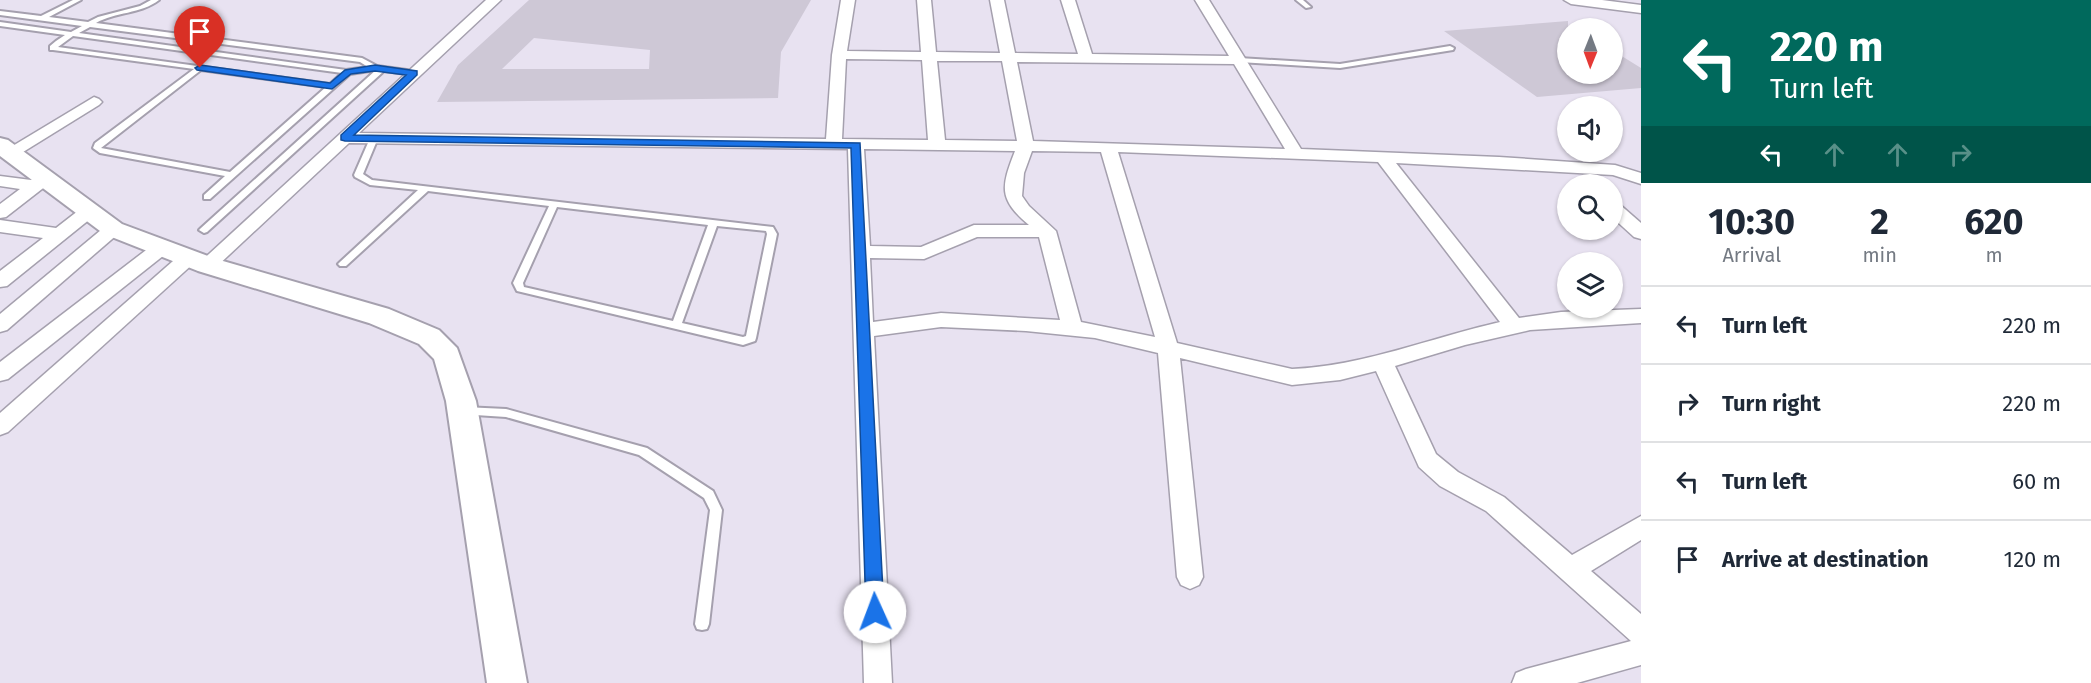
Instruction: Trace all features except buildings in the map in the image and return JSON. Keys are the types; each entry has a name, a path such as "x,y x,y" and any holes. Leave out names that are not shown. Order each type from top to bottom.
{"street":[{"path":"0,426 345,138 494,0"},
{"path":"848,0 839,55 845,145 861,252 878,683"},
{"path":"924,0 937,146"},
{"path":"997,0 1026,145 1015,173 1013,196 1022,210 1047,231 1072,329"},
{"path":"1068,0 1087,59"},
{"path":"1202,0 1296,154"},
{"path":"1571,0 1641,9"},
{"path":"839,55 1239,60"},
{"path":"94,102 4,149 39,182 89,211 113,229 198,262 380,316 429,337 447,355 463,411 507,683"},
{"path":"345,138 1108,147 1570,167 1615,170 1641,178"},
{"path":"1108,147 1168,347 1190,577"},
{"path":"1383,158 1514,326"},
{"path":"1570,167 1578,174"},
{"path":"0,181 39,182"},
{"path":"0,213 39,182"},
{"path":"5,272 89,211"},
{"path":"1623,217 1641,233"},
{"path":"0,226 60,234"},
{"path":"0,325 113,229"},
{"path":"861,252 924,253 974,231 1047,231"},
{"path":"0,373 160,248"},
{"path":"864,330 941,320 1014,323 1072,329 1119,335 1272,374 1292,377 1342,373 1514,326 1566,319 1641,316"},
{"path":"1383,362 1427,460 1449,479 1495,504 1641,632"},
{"path":"1570,570 1641,527"},
{"path":"1526,683 1641,652"}],"lane":[{"path":"25,27 78,0"},
{"path":"156,0 142,7 106,15 54,45 53,48 332,86"},
{"path":"1299,0 1308,7"},
{"path":"0,13 232,45 362,60 378,69"},
{"path":"0,24 348,72 378,69 414,73"},
{"path":"217,54 232,45"},
{"path":"1239,60 1340,66 1450,48"},
{"path":"207,197 362,60"},
{"path":"200,68 97,148 100,151 232,175"},
{"path":"204,230 378,69"},
{"path":"374,138 358,171 360,178 370,182 766,228 772,231 751,338 743,341 520,289 518,283 554,204"},
{"path":"343,264 425,189"},
{"path":"676,326 713,223"},
{"path":"463,411 506,413 642,451 710,495 716,510 702,624"}],"route":[{"path":"200,68 332,86 348,72 375,68 414,73 345,138 856,145 875,612"}]}
